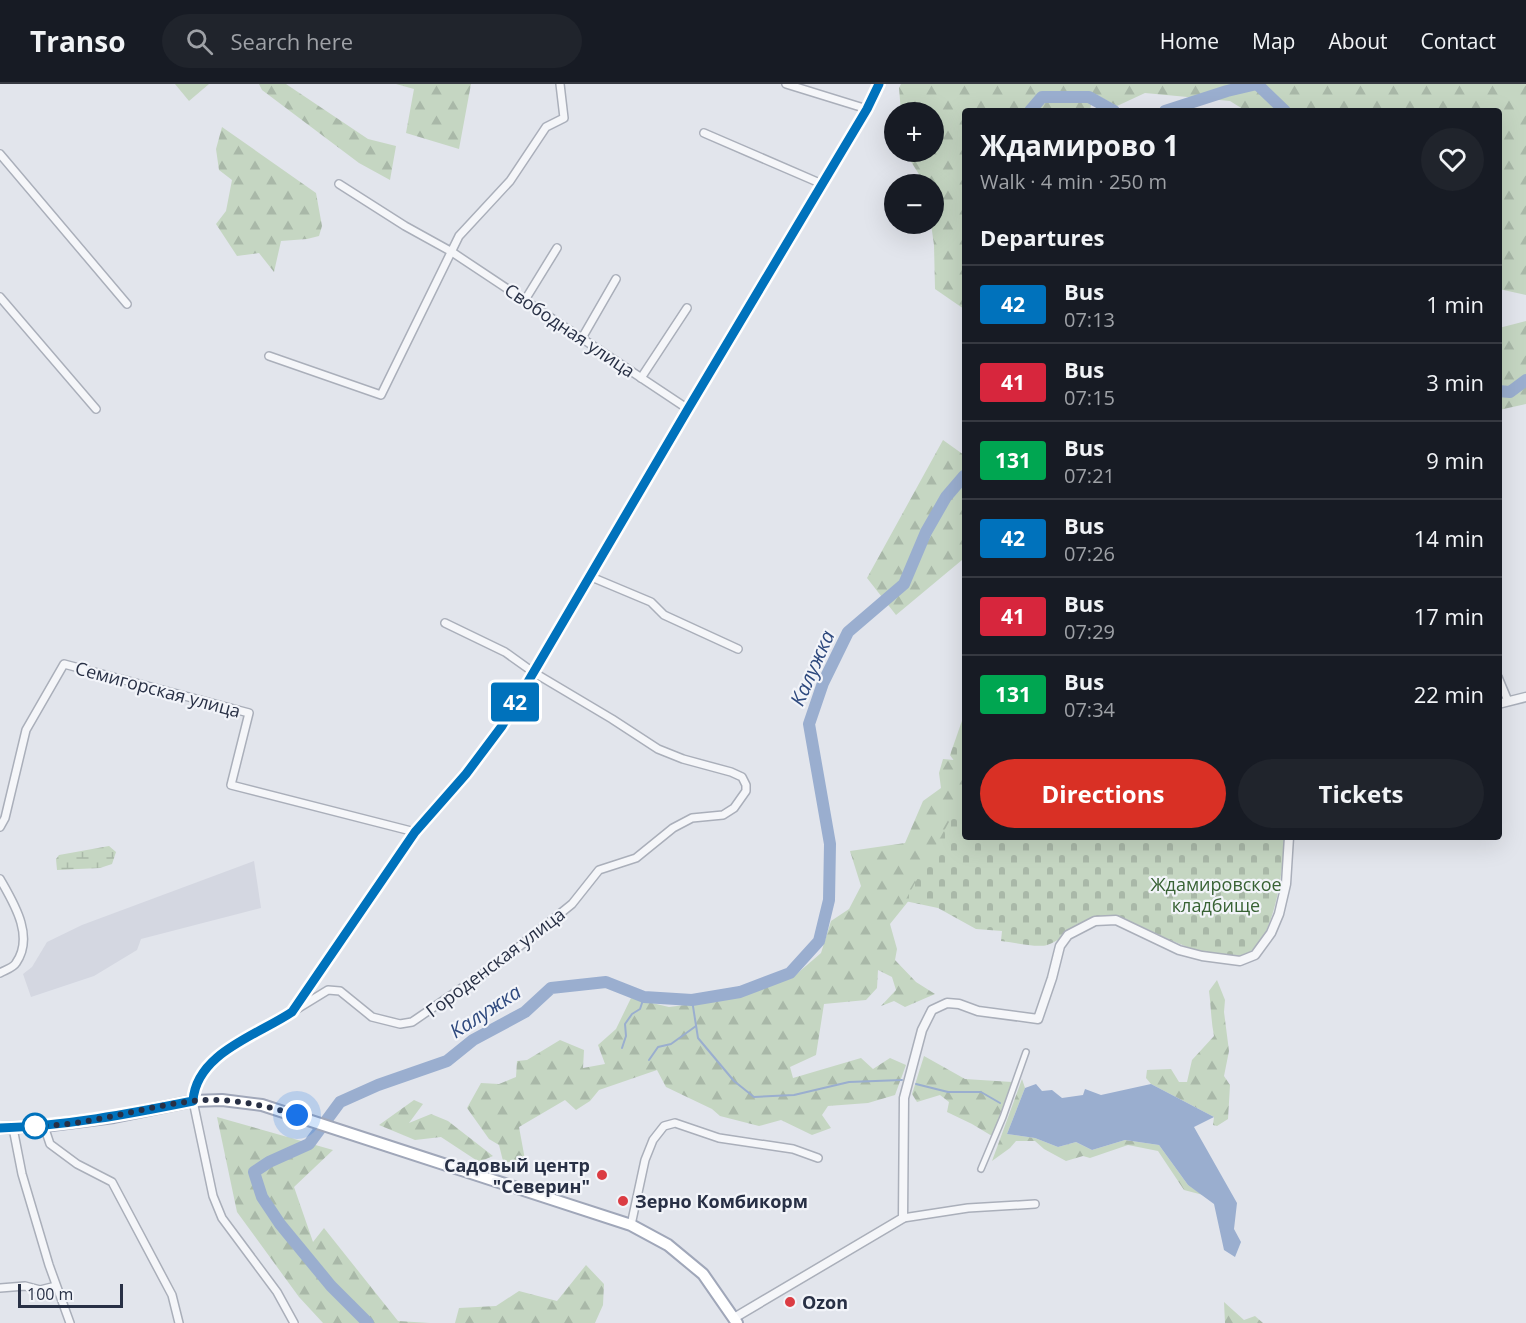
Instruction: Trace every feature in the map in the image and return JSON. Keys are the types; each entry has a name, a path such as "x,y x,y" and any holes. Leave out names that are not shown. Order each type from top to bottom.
{"main road":[{"path":"0,1128 44,1126 114,1117 193,1101 222,1100 262,1105 632,1225 669,1245 703,1274 734,1321"}],"street":[{"path":"269,356 381,395 459,236 510,181 546,127 564,118 560,84"},
{"path":"786,84 867,109"},
{"name":"Городенская улица","path":"292,1012 415,832 466,774 502,726 867,109 879,84"},
{"path":"704,133 822,184"},
{"path":"0,154 127,304"},
{"name":"Свободная улица","path":"339,184 405,226 452,252 688,409"},
{"path":"525,300 557,248"},
{"path":"582,338 616,279"},
{"path":"0,297 96,410"},
{"path":"641,378 687,308"},
{"path":"589,576 651,602 664,615 738,649"},
{"name":"Городенская улица","path":"193,1101 194,1088 208,1065 231,1046 272,1026 328,990 340,991 372,1017 400,1024 412,1022 500,963 558,916 572,904 598,870 636,858 674,828 692,818 723,815 734,808 743,797 746,785 742,777 658,749 533,672 505,652 445,622"},
{"name":"Семигорская улица","path":"0,827 5,818 26,730 64,664 249,713 231,785 415,832"},
{"path":"1502,687 1508,701"},
{"path":"1502,703 1526,697"},
{"path":"903,1218 904,1098 922,1030 932,1010 947,1003 959,1004 978,1011 1038,1019 1060,946 1068,935 1095,921 1116,920 1179,950 1202,956 1240,961 1255,955 1271,933 1279,914 1286,884 1289,840"},
{"path":"0,879 17,909 21,925 22,948 15,965 0,973"},
{"path":"981,1169 1003,1117 1026,1052"},
{"path":"193,1101 213,1196 222,1218 277,1292 294,1323"},
{"path":"632,1225 645,1160 653,1140 664,1126 675,1123 719,1138 793,1149 818,1158"},
{"path":"44,1126 50,1144 77,1164 112,1182 172,1295 179,1323"},
{"path":"13,1128 22,1174 56,1286 70,1323"},
{"path":"734,1321 903,1218 968,1208 1035,1204"},
{"path":"0,1288 18,1286 40,1290 56,1286"}],"shaded area":[{"path":"254,861 261,908 141,939 137,950 94,976 31,997 23,974 32,967 47,942 82,925"}],"green space":[{"path":"175,84 209,84 189,101"},
{"path":"259,84 286,84 368,139 396,146 390,180 359,163 262,90"},
{"path":"396,84 471,84 459,149 406,133 414,89"},
{"path":"901,84 1526,84 1526,295 1502,290 1502,108 1241,108 1230,101 1145,93 1117,106 1093,93 1090,108 962,108 962,308 935,289 932,234 944,234 944,174 919,174 911,162 944,162 944,102 900,102 899,88"},
{"path":"222,127 316,193 322,226 319,236 281,241 274,272 259,253 237,256 216,224 226,211 232,180 219,170 216,149"},
{"path":"1526,321 1526,404 1502,409 1502,327"},
{"path":"943,440 962,454 962,560 896,615 867,578"},
{"path":"962,721 962,772 950,755"},
{"path":"943,759 962,761 962,826 927,878 890,924 897,949 895,960 916,982 935,994 905,1007 894,1001 881,1006 896,990 892,977 878,970 877,988 866,1000 824,1004 816,1055 790,1067 793,1078 861,1058 873,1069 890,1058 906,1065 895,1095 868,1103 828,1106 822,1115 831,1128 812,1135 781,1120 759,1126 720,1116 712,1109 666,1087 657,1070 599,1090 590,1101 576,1110 565,1100 519,1127 526,1165 503,1161 499,1145 489,1139 467,1108 481,1083 499,1084 516,1077 517,1061 527,1060 560,1040 584,1050 583,1068 605,1064 598,1045 616,1029 631,998 669,1007 724,1000 792,978 821,953 831,921 849,909 861,886 850,851 905,843 923,801 941,788 939,773"},
{"name":"Ждамировское кладбище","path":"962,799 962,840 1285,840 1279,885 1270,922 1253,949 1241,956 1225,957 1208,954 1136,924 1112,917 1101,917 1084,922 1056,941 1043,946 1001,941 1002,931 976,929 938,908 905,901"},
{"path":"109,846 116,852 112,864 100,868 57,870 56,859 59,855"},
{"path":"1217,980 1225,1000 1224,1012 1229,1051 1224,1076 1230,1085 1228,1119 1217,1126 1213,1125 1214,1117 1151,1084 1146,1078 1147,1070 1171,1069 1179,1082 1187,1082 1192,1060 1214,1036 1209,991"},
{"path":"924,1056 965,1079 1012,1082 992,1136 947,1112 949,1102 940,1095 917,1102 912,1094"},
{"path":"1022,1079 1025,1088 1007,1134 1035,1138 1058,1147 1076,1142 1092,1150 1125,1140 1159,1145 1188,1185 1203,1195 1184,1190 1158,1151 1128,1145 1090,1158 1083,1156 1066,1161 1044,1149 1035,1141 1016,1141 992,1161"},
{"path":"414,1100 423,1104 409,1123 431,1114 448,1121 493,1156 479,1162 441,1137 415,1140 379,1125"},
{"path":"217,1117 333,1150 294,1187 313,1242 324,1228 398,1321 430,1323 323,1323 299,1297 237,1212"},
{"path":"586,1265 604,1284 603,1305 595,1323 455,1323 459,1308 496,1306 519,1291 557,1301"},
{"path":"1224,1302 1244,1320 1255,1316 1263,1323 1225,1323"}],"water":[{"path":"1036,1084 1042,1091 1052,1090 1062,1098 1083,1095 1085,1089 1101,1095 1151,1084 1214,1117 1194,1127 1237,1203 1234,1229 1241,1242 1235,1257 1224,1250 1214,1204 1188,1185 1159,1145 1125,1140 1092,1150 1076,1142 1058,1147 1035,1138 1007,1134 1025,1088"}],"waterway":[{"name":"Калужка","path":"1257,84 1282,108"},
{"name":"Калужка","path":"1174,108 1257,84"},
{"name":"Калужка","path":"1033,108 1042,97 1089,97 1109,108"},
{"name":"Калужка","path":"1502,391 1510,392 1526,380"},
{"name":"Калужка","path":"368,1323 331,1286 280,1224 262,1197 254,1172 269,1162 309,1144 340,1102 378,1085 447,1061 473,1040 525,1012 551,988 606,982 644,997 692,1000 740,992 790,973 819,941 829,900 830,844 809,724 823,683 848,632 904,584 926,532 946,497 962,478"},
{"path":"622,1048 626,1036 625,1024 632,1014 640,1009 644,997"},
{"path":"692,1000 698,1038 734,1081 754,1097 794,1095 849,1082 902,1080"},
{"path":"649,1060 658,1047 671,1044 696,1026"},
{"path":"916,1084 948,1092 981,1092 1000,1103"}],"bus line":[{"name":"42","path":"0,1128 44,1126 114,1117 193,1101 194,1088 208,1065 231,1046 272,1026 292,1012 415,832 466,774 502,726 867,109 879,84"}],"place":[{"name":"Садовый центр \"Северин\"","path":"602,1175"},
{"name":"Зерно Комбикорм","path":"623,1201"},
{"name":"Ozon","path":"790,1302"}],"route":[{"path":"35,1126 114,1117 193,1101 222,1100 262,1105 297,1115"}]}
